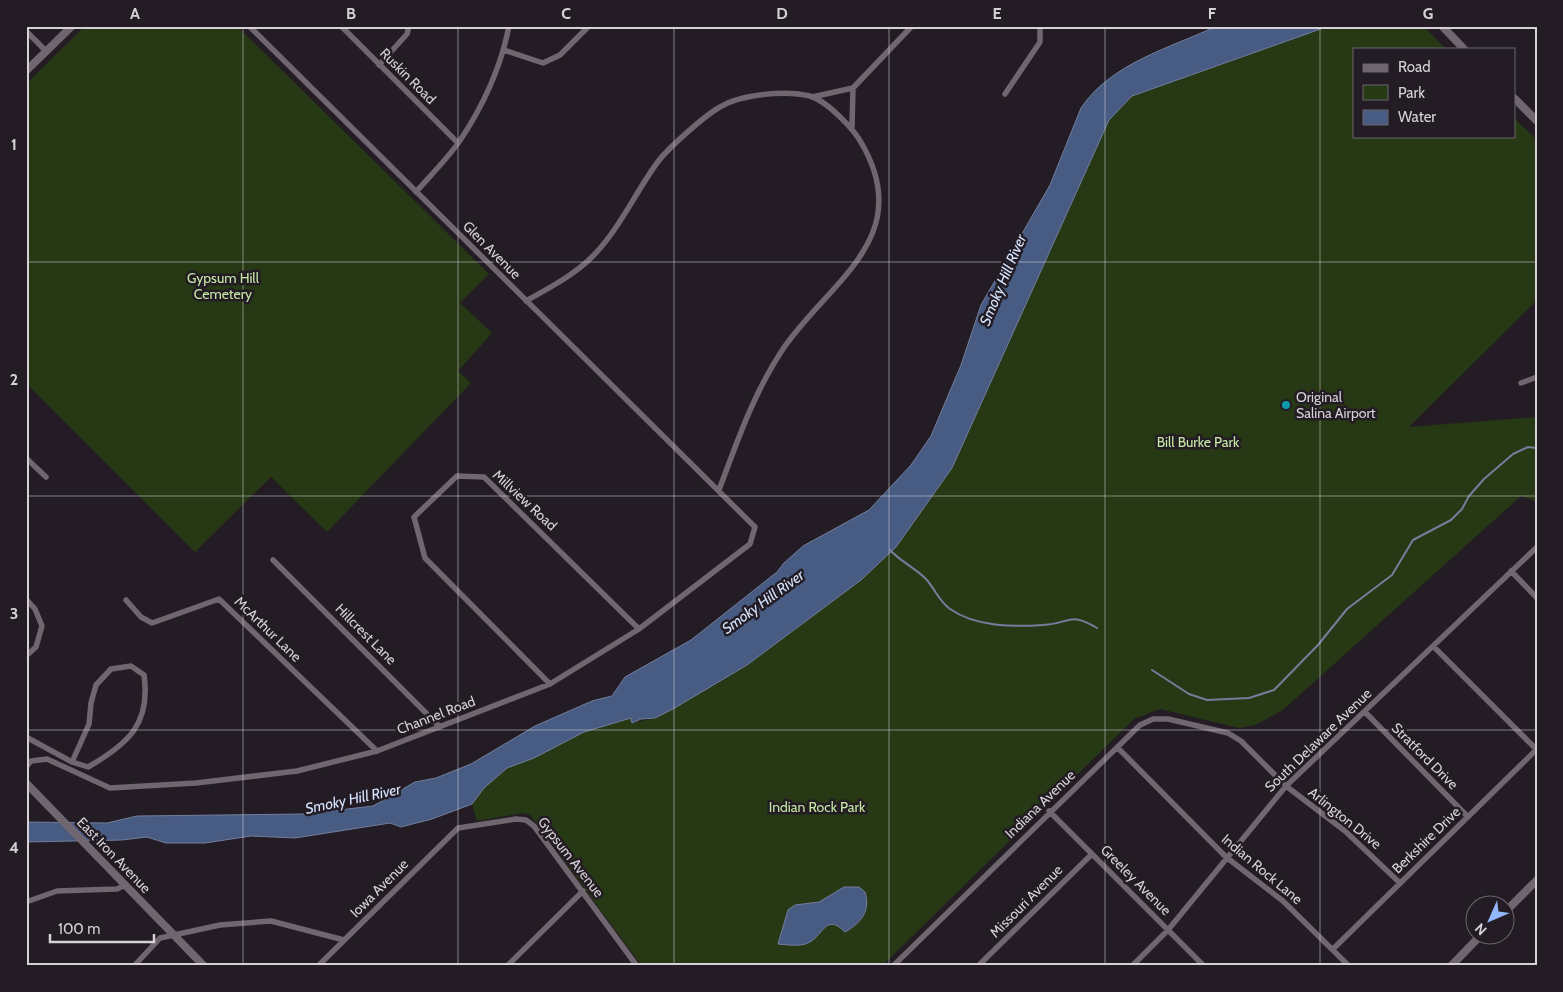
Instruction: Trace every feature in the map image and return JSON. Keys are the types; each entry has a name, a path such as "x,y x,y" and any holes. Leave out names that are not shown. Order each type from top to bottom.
{"street":[{"path":"26,71 72,26"},
{"name":"Glen Avenue","path":"249,26 719,490"},
{"name":"Ruskin Road","path":"341,26 458,143"},
{"path":"380,65 407,34 409,26"},
{"path":"416,192 458,143 483,101 504,50 508,26"},
{"path":"504,50 543,63 560,55 589,26"},
{"path":"526,301 575,271 592,257 609,236 658,160 720,106 754,95 812,97 854,88 912,26"},
{"path":"1005,94 1040,42 1040,26"},
{"path":"1442,26 1463,48"},
{"path":"26,30 46,51"},
{"path":"852,127 854,88"},
{"path":"719,490 761,386 782,350 864,254 872,236 879,207 877,182 872,161 852,127 812,97"},
{"path":"1516,100 1537,120"},
{"path":"1521,383 1537,377"},
{"path":"26,458 46,477"},
{"name":"Millview Road","path":"550,684 425,558 414,517 457,476 484,477 639,629"},
{"name":"Channel Road","path":"26,767 31,761 47,759 110,788 196,783 297,771 377,751 550,684 639,629 750,544 756,527 719,490"},
{"name":"South Delaware Avenue","path":"1132,966 1168,930 1286,786 1537,547"},
{"name":"Hillcrest Lane","path":"273,560 440,726"},
{"path":"1511,572 1537,598"},
{"path":"26,599 35,609 42,626 36,646 26,656"},
{"name":"McArthur Lane","path":"126,600 141,617 152,622 219,599 377,751"},
{"path":"1434,646 1536,750"},
{"path":"26,738 72,762 88,767 128,741 141,717 147,696 144,674 131,666 111,669 96,685 91,703 89,724 72,762"},
{"path":"26,682 26,690"},
{"name":"Stratford Drive","path":"1365,712 1468,816"},
{"name":"Indiana Avenue","path":"893,966 1049,811 1118,748 1140,725 1153,719 1168,719 1228,733"},
{"name":"Arlington Drive","path":"1228,733 1241,741 1286,786 1345,831 1400,883"},
{"name":"Indian Rock Lane","path":"1118,748 1226,857 1283,901 1349,966"},
{"name":"Berkshire Drive","path":"1333,949 1536,750"},
{"name":"East Iron Avenue","path":"26,783 204,966"},
{"name":"Greeley Avenue","path":"1049,811 1204,966"},
{"name":"Gypsum Avenue","path":"458,828 516,819 526,820 534,826 637,966"},
{"name":"Iowa Avenue","path":"318,966 458,828"},
{"name":"Missouri Avenue","path":"978,966 1092,854"},
{"path":"1516,901 1537,880"},
{"path":"26,902 57,891 117,889 126,885"},
{"path":"507,966 583,891"},
{"path":"134,966 160,938 220,925 271,921 344,940"},
{"path":"1451,966 1472,944"}],"green space":[{"name":"Gypsum Hill Cemetery","path":"85,26 237,26 489,274 460,303 492,333 458,371 471,383 327,532 271,477 195,552 26,383 26,84"},
{"name":"Bill Burke Park","path":"1329,26 1423,26 1445,48 1353,48 1353,138 1516,138 1516,120 1537,140 1537,300 1409,427 1537,417 1537,502 1521,496 1283,710 1255,725 1239,728 1160,709 1134,719 882,966 642,966 530,815 523,813 477,821 472,804 484,788 507,768 534,758 584,732 631,718 632,723 655,718 747,665 861,580 896,547 952,468 1109,120 1132,96"}],"water":[{"name":"Smoky Hill River","path":"1217,26 1329,26 1132,96 1109,120 952,468 896,547 861,580 747,665 655,718 641,719 632,723 631,718 584,732 534,758 507,768 484,788 472,804 432,819 401,827 390,823 295,838 251,836 205,843 166,843 147,837 122,840 26,842 26,822 107,823 137,816 305,814 373,806 415,782 436,778 471,764 535,726 592,701 612,696 625,677 691,640 777,572 803,546 869,510 911,465 931,436 961,365 981,305 1050,185 1081,108 1108,79 1125,68 1143,58"},
{"path":"844,887 859,887 865,892 867,899 866,911 856,925 845,932 833,924 829,925 810,942 803,945 778,944 788,910 795,905 819,902"}],"waterway":[{"path":"1152,670 1189,694 1207,700 1249,698 1274,690 1318,645 1347,609 1392,575 1413,540 1451,520 1462,509 1469,496 1484,479 1513,454 1528,447 1537,448"},
{"path":"890,550 926,579 946,606 960,615 983,622 1019,626 1052,624 1075,619 1097,628"}],"place":[{"name":"Original Salina Airport","path":"1286,405"}],"park label":[{"name":"Indian Rock Park","path":"817,807"}]}
